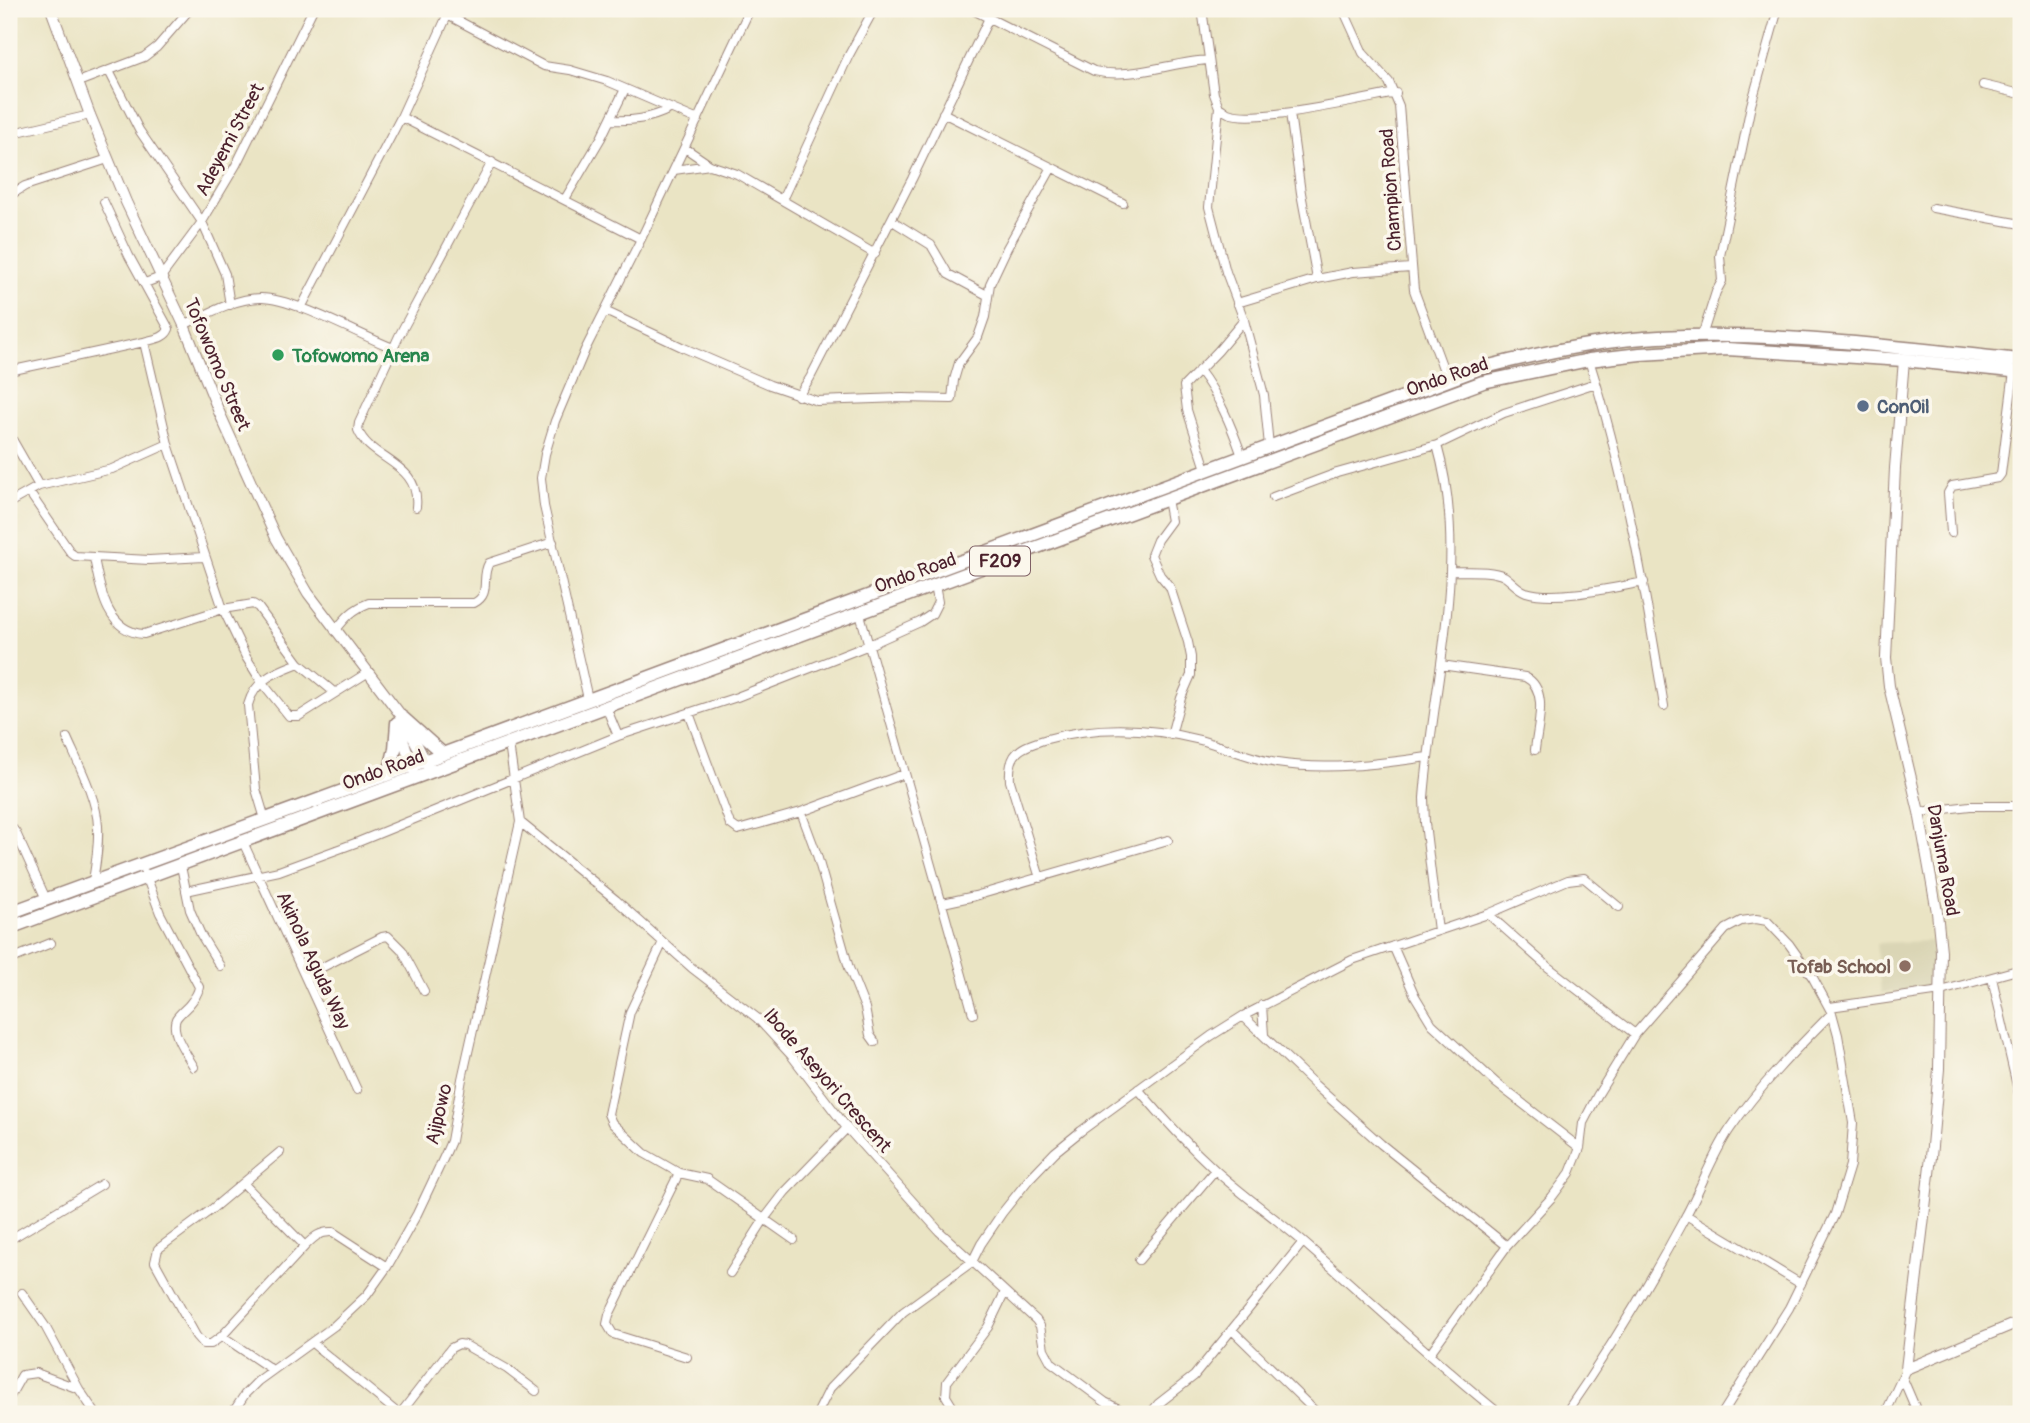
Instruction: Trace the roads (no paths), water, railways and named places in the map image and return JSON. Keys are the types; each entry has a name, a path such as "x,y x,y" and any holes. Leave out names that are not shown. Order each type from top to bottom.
{"main road":[{"name":"Ondo Road","path":"9,913 1447,379 1518,358 1656,337 1702,336 2019,368"},
{"name":"Ondo Road","path":"9,928 1483,382 1589,360 1727,349 1844,350 1904,360 2019,368"},
{"path":"1052,526 1058,540"},
{"path":"398,717 442,753"},
{"path":"389,774 398,717"}],"street":[{"name":"Tofowomo Street","path":"51,9 108,159 184,325 224,423 276,538 308,593 398,717 431,772"},
{"path":"78,82 144,57 157,47 190,9"},
{"name":"Adeyemi Street","path":"161,277 202,222 236,165 313,9"},
{"path":"436,9 544,66 607,80 698,120"},
{"path":"589,699 542,492 545,454 555,421 585,350 749,12 737,9"},
{"path":"782,200 849,55 874,9"},
{"path":"971,9 1094,71 1107,74 1124,74 1209,60"},
{"path":"1202,9 1214,94 1219,107 1209,207 1264,395 1269,446"},
{"name":"Champion Road","path":"1343,9 1363,53 1396,93 1403,143 1414,290 1447,379"},
{"path":"1702,336 1716,292 1723,281 1720,256 1751,105 1778,9"},
{"path":"301,308 401,117 447,16"},
{"path":"797,396 810,378 874,254 989,18"},
{"path":"109,71 139,130 202,222 225,274 230,305"},
{"path":"1983,85 2021,94"},
{"path":"565,199 625,89"},
{"path":"1219,107 1227,113 1241,115 1290,113 1396,93"},
{"path":"610,120 636,121 655,116 670,108"},
{"path":"943,113 1123,203"},
{"path":"1290,113 1317,279"},
{"path":"9,134 90,115"},
{"path":"401,117 641,239"},
{"path":"685,148 710,165 737,174 874,254"},
{"path":"9,196 25,186 108,159"},
{"path":"416,507 414,484 409,477 365,441 358,430 393,348 492,162"},
{"path":"674,170 710,165"},
{"path":"605,310 684,348 797,396 817,401 952,399 954,380 960,363 978,337 985,317 987,295 1007,248 1051,169"},
{"path":"9,371 144,342 165,336 169,329 129,256 104,202"},
{"path":"1933,208 2021,224"},
{"path":"891,220 931,245 948,274 987,295"},
{"path":"1237,303 1317,279 1353,272 1411,268"},
{"path":"145,283 161,277"},
{"path":"184,325 230,305 262,298 301,308 393,348"},
{"path":"1206,470 1183,393 1184,386 1244,320"},
{"path":"144,342 168,444 204,557 223,609 261,681 289,716 299,716 367,673"},
{"path":"1589,360 1614,446 1644,582 1664,706"},
{"name":"Danjuma Road","path":"1904,360 1891,531 1886,658 1889,686 1919,812 1937,912 1941,991 1939,1069 1931,1157 1905,1374"},
{"path":"1951,533 1948,493 1952,486 1998,478 2001,474 2019,368"},
{"path":"1199,370 1213,388 1242,456"},
{"path":"1273,497 1337,473 1437,444 1504,413 1596,383"},
{"path":"12,439 40,486"},
{"path":"9,503 40,486 112,469 168,444"},
{"path":"1437,444 1445,474 1451,519 1450,571 1441,665 1427,757 1425,823 1438,931"},
{"path":"29,492 75,556 204,557"},
{"path":"1167,499 1171,521 1157,540 1152,555 1160,575 1170,587 1191,657 1191,676 1181,698 1171,735"},
{"path":"335,631 357,607 369,603 474,603 482,598 486,591 486,568 489,563 553,542"},
{"path":"94,558 107,611 135,634 144,634 223,609 246,604 258,607 299,663 335,693"},
{"path":"1450,571 1496,573 1506,577 1519,589 1541,594 1602,590 1644,582"},
{"path":"186,891 257,876 358,842 618,736 737,697 869,645 932,614 938,602 935,585"},
{"path":"860,614 973,1014"},
{"path":"265,819 256,789 248,718 250,697 261,681 299,663"},
{"path":"1441,665 1525,677 1533,681 1538,688 1540,705 1535,750"},
{"path":"606,707 618,736"},
{"path":"689,713 713,782 733,828 738,830 800,812 904,774"},
{"name":"Tofowomo Street","path":"398,717 416,777"},
{"path":"1040,877 1010,781 1009,767 1012,757 1021,749 1074,731 1125,729 1171,735 1198,740 1276,763 1313,766 1381,763 1427,757"},
{"path":"67,738 98,824 93,881"},
{"name":"Ajipowo","path":"232,1414 245,1394 271,1369 312,1343 367,1296 417,1214 451,1141 464,1068 520,822 509,744"},
{"path":"1919,812 1970,806 2021,806"},
{"path":"800,812 817,855 849,968 865,1007 870,1035 875,1042"},
{"name":"Ibode Aseyori Crescent","path":"520,822 770,1031 847,1128 939,1231 1036,1320 1040,1326 1044,1349 1051,1362 1105,1402 1129,1414"},
{"path":"9,824 16,832 46,899"},
{"path":"943,903 1168,840"},
{"name":"Akinola Aguda Way","path":"243,842 357,1090"},
{"path":"141,863 155,903 199,987 199,992 176,1018 175,1026 194,1068"},
{"path":"181,866 190,910 201,936 220,966"},
{"path":"817,1414 830,1388 903,1312 972,1262 988,1233 1030,1178 1055,1152 1080,1130 1243,1016 1352,960 1488,914 1568,880 1578,878 1589,882 1619,907"},
{"path":"1488,914 1548,967 1635,1034"},
{"path":"1430,1353 1507,1247 1570,1173 1580,1148 1583,1123 1635,1034 1726,929 1741,921 1767,921 1789,944 1831,1010 1853,1123 1850,1165 1835,1214 1789,1308 1722,1414"},
{"path":"305,975 388,936 402,950 424,991"},
{"path":"663,942 632,1004 608,1114 612,1123 644,1153 679,1173 707,1178 794,1240"},
{"path":"9,960 51,943"},
{"path":"1392,946 1415,996 1432,1024 1496,1083 1580,1148"},
{"path":"1565,1414 1611,1347 1686,1215 1716,1152 1732,1126 1831,1010 1941,991 2021,969"},
{"path":"1992,978 2019,1082 2021,1103"},
{"path":"1262,1005 1264,1035"},
{"path":"1243,1016 1381,1144 1507,1247"},
{"path":"1138,1089 1215,1170 1303,1242 1430,1353 1458,1381 1500,1414"},
{"path":"730,1273 785,1192 847,1128"},
{"path":"280,1152 158,1249 155,1256 155,1262 203,1344 212,1344 222,1336 317,1234 333,1232 387,1267"},
{"path":"1139,1260 1215,1170"},
{"path":"679,1173 608,1315 607,1324 613,1334 687,1357"},
{"path":"243,1183 305,1246"},
{"path":"9,1240 102,1184"},
{"path":"1686,1215 1801,1284"},
{"path":"1150,1414 1158,1404 1194,1376 1303,1242"},
{"path":"957,1414 946,1396 947,1382 988,1326 1006,1292"},
{"path":"22,1293 45,1326 79,1389 96,1414"},
{"path":"1885,1414 1905,1374 2021,1321"},
{"path":"1232,1329 1318,1414"},
{"path":"222,1336 271,1369"},
{"path":"312,1343 400,1414 451,1348 459,1344 507,1369 536,1391"},
{"path":"9,1398 22,1376 27,1373 36,1373 79,1389"},
{"path":"1905,1374 1918,1414"}],"place":[{"name":"Tofowomo Arena","path":"278,355"},
{"name":"ConOil","path":"1863,406"},
{"name":"Tofab School","path":"1905,966"}]}
